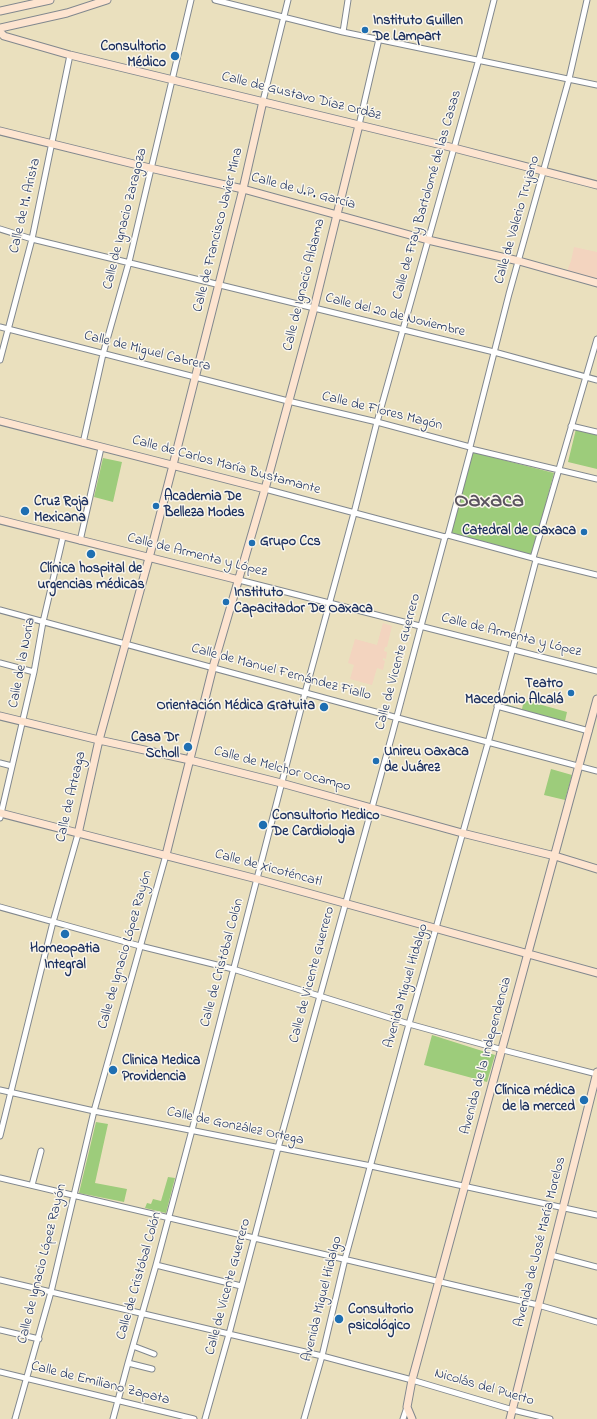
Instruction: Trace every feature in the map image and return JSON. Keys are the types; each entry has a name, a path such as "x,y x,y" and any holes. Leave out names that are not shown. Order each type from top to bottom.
{"street":[{"path":"0,11 50,0"},
{"path":"0,28 67,13 107,0"},
{"name":"Calle de Ignacio Zaragoza","path":"83,443 103,354 129,262 150,168 191,0"},
{"path":"216,0 343,32 479,59 597,85"},
{"name":"Calle de Francisco Javier Mina","path":"173,465 243,189 288,0"},
{"path":"343,32 348,0"},
{"name":"Calle de Fray Bartolomé de las Casas","path":"354,513 377,422 479,59 494,0"},
{"name":"Calle de Valerio Trujano","path":"470,448 494,352 569,79 587,0"},
{"name":"Calle de Gustavo Díaz Ordáz","path":"0,32 4,36 70,55 359,124 597,185"},
{"name":"Calle de Ignacio Aldama","path":"265,490 314,308 379,39"},
{"name":"Calle de M. Arista","path":"0,360 32,238 70,55"},
{"name":"Calle de J.P. García","path":"0,131 243,189 428,240 519,261 597,284"},
{"name":"Calle del 20 de Noviembre","path":"0,229 494,352 585,378 597,380"},
{"name":"Calle de Miguel Cabrera","path":"0,327 288,401"},
{"path":"558,470 597,339"},
{"name":"Calle de Flores Magón","path":"288,401 377,422 470,448 597,479"},
{"name":"Calle de Carlos María Bustamante","path":"0,421 597,575"},
{"path":"571,426 597,432"},
{"path":"80,541 101,448"},
{"name":"Calle de Vicente Guerrero","path":"205,1419 470,448"},
{"name":"Calle de Arteaga","path":"0,1136 53,922 78,834 99,740 173,465"},
{"name":"Avenida Miguel Hidalgo","path":"304,1419 322,1356 345,1259 488,743 558,470"},
{"name":"Calle de Ignacio López Rayón","path":"15,1419 39,1338 94,1111 166,855 213,667 265,490"},
{"name":"Calle de Cristóbal Colón","path":"113,1419 192,1130 305,693 354,513"},
{"name":"Calle de Armenta y López","path":"0,520 63,537 330,602 597,671"},
{"name":"Calle de la Noria","path":"0,815 23,722 43,622 63,537"},
{"name":"Calle de Manuel Fernández Fiallo","path":"0,610 488,743 597,771"},
{"path":"0,663 34,672"},
{"name":"Avenida de la Independencia","path":"403,1419 438,1282 529,953 597,699"},
{"path":"497,706 589,731"},
{"name":"Calle de Melchor Ocampo","path":"0,716 282,783 372,807 462,834 555,856 597,869"},
{"path":"0,763 12,766"},
{"name":"Calle de Xicoténcatl","path":"0,815 166,855 257,879 597,973"},
{"path":"0,907 140,946 234,969 409,1024 502,1050 597,1073"},
{"name":"Avenida de José María Morelos","path":"510,1419 597,1073"},
{"name":"Calle de González Ortega","path":"0,1090 94,1111 371,1166 597,1215"},
{"path":"32,1185 41,1151"},
{"path":"0,1178 538,1305 597,1322"},
{"path":"551,1255 597,1267"},
{"path":"156,1265 241,1286"},
{"name":"Nicolás del Puerto","path":"0,1280 322,1356 550,1419"},
{"path":"0,1330 39,1338"},
{"path":"133,1346 154,1354"},
{"path":"128,1363 152,1369"},
{"name":"Calle de Emiliano Zapata","path":"0,1372 194,1419"},
{"path":"407,1407 412,1419"}],"shaded area":[{"path":"574,247 597,252 597,279 567,271"},
{"path":"383,623 392,626 387,647 385,647 384,651 387,652 386,659 383,658 385,661 383,670 377,668 372,685 350,679 354,665 348,663 355,639 377,645"}],"green space":[{"path":"576,429 597,435 597,469 568,462"},
{"path":"472,452 554,473 532,555 451,534"},
{"path":"103,458 122,462 113,502 94,497"},
{"path":"524,700 567,712 565,721 585,727 584,732 500,709 502,703 522,709"},
{"path":"551,769 572,775 565,800 544,795"},
{"path":"432,1035 495,1055 487,1082 424,1065"},
{"path":"96,1122 108,1124 95,1183 127,1189 124,1202 79,1193"},
{"path":"168,1177 175,1178 166,1213 145,1208 147,1203 151,1204 153,1199 161,1201"}],"place":[{"name":"Instituto Guillen De Lampart","path":"365,30"},
{"name":"Consultorio Médico","path":"175,56"},
{"name":"Academia De Belleza Modes","path":"156,506"},
{"name":"Cruz Roja Mexicana","path":"25,511"},
{"name":"Catedral de Oaxaca","path":"584,532"},
{"name":"Grupo Ccs","path":"252,543"},
{"name":"Clínica hospital de urgencias médicas","path":"91,554"},
{"name":"Instituto Capacitador De Oaxaca","path":"226,602"},
{"name":"Teatro Macedonio Alcalá","path":"571,693"},
{"name":"Orientación Médica Gratuita","path":"324,707"},
{"name":"Casa Dr Scholl","path":"188,747"},
{"name":"Unireu Oaxaca de Juárez","path":"376,761"},
{"name":"Consultorio Medico De Cardiologia","path":"263,825"},
{"name":"Homeopatia Integral","path":"65,934"},
{"name":"Clinica Medica Providencia","path":"113,1070"},
{"name":"Clínica médica de la merced","path":"584,1100"},
{"name":"Consultorio psicológico","path":"339,1319"}],"district":[{"name":"Oaxaca","path":"489,502"}]}
